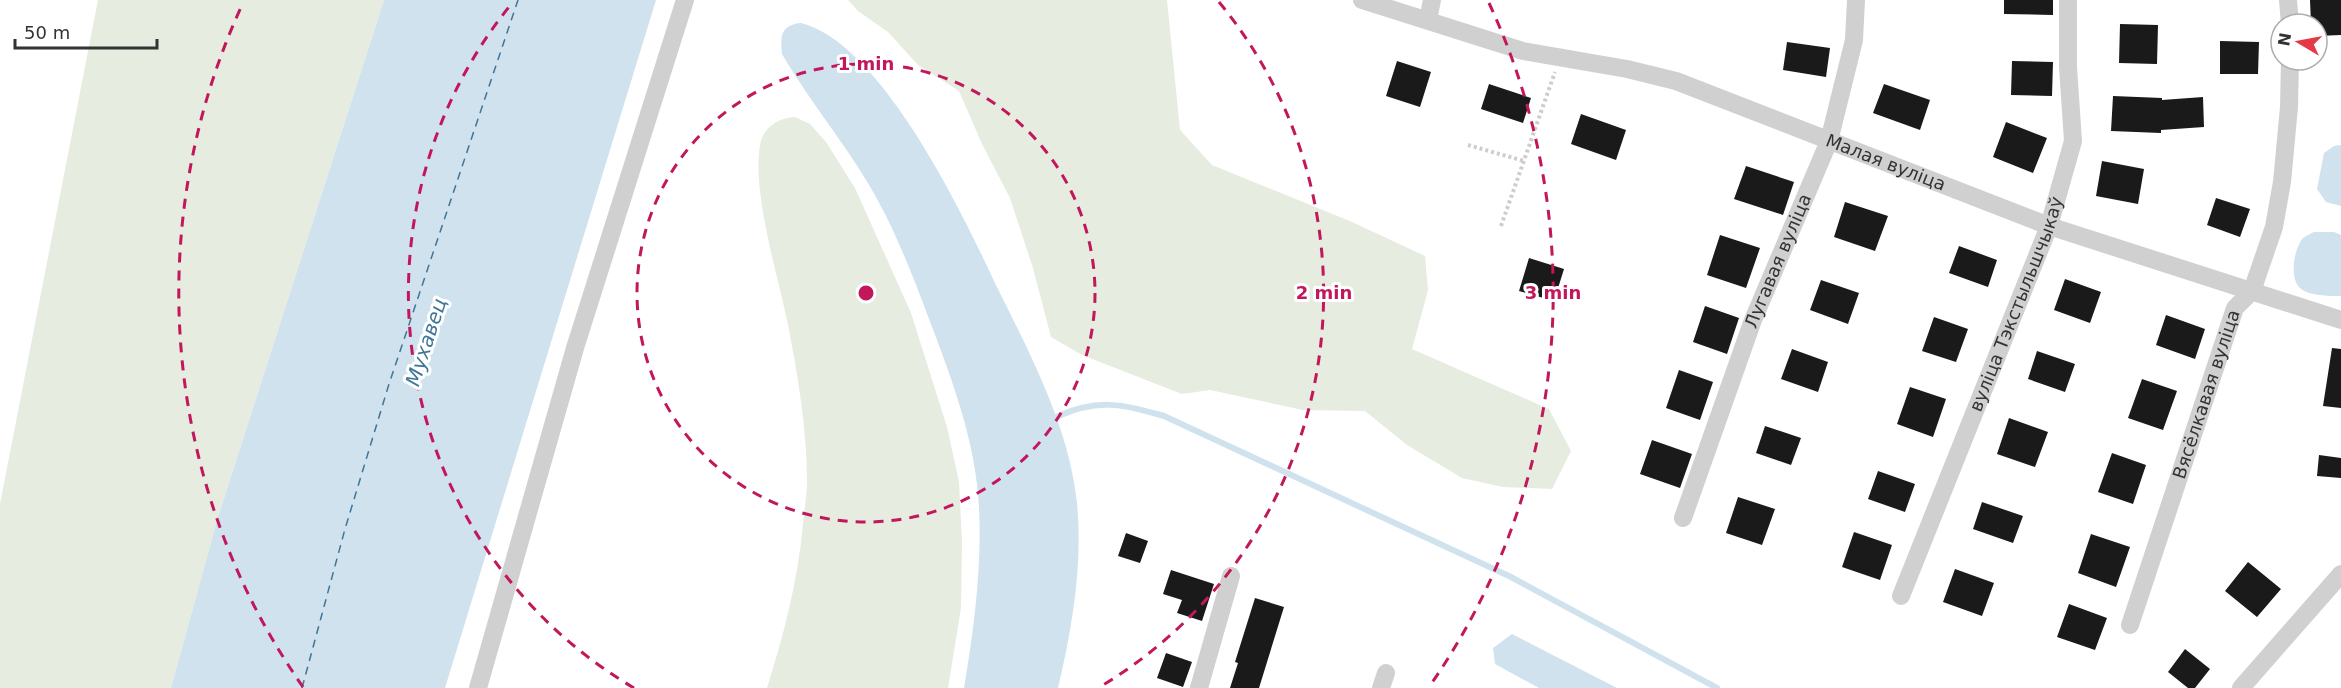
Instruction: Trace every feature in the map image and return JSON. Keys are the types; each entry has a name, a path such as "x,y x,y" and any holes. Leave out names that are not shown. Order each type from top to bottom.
{"street":[{"path":"478,688 575,348 685,0"},
{"name":"Малая вуліца","path":"1362,0 1523,51 1627,69 1676,81 2049,226 2341,320"},
{"path":"1428,20 1432,0"},
{"name":"Лугавая вуліца","path":"1683,518 1752,320 1829,141 1854,40 1856,0"},
{"name":"вуліца Тэкстыльшчыкаў","path":"1900,596 2049,226 2073,141 2068,67 2068,0"},
{"name":"Вясёлкавая вуліца","path":"2130,625 2235,308 2252,291 2274,227 2282,182 2290,72"},
{"path":"2241,688 2341,574"},
{"path":"1199,688 1231,576"}],"path":[{"path":"1501,226 1561,57"},
{"path":"1468,145 1524,161"}],"shaded area":[{"path":"98,0 384,0 218,517 171,688 0,688 0,504"},
{"path":"848,0 1167,0 1180,130 1212,165 1352,222 1425,256 1428,290 1412,349 1549,409 1571,451 1552,489 1503,487 1462,478 1407,445 1365,411 1303,410 1210,390 1182,394 1082,355 1051,337 1033,268 1010,198 982,144 959,91 918,65 888,32 858,11"},
{"path":"795,117 810,124 826,142 855,188 911,313 947,427 959,482 962,542 961,608 948,688 767,688 794,586 801,545 807,483 804,423 798,383 788,325 767,235 758,165 764,133 777,122"}],"water":[{"name":"Мухавец","path":"384,0 656,0 445,688 171,688 218,517"},
{"path":"801,23 831,37 860,62 889,95 916,134 962,215 1034,363 1057,418 1073,474 1079,549 1068,643 1058,688 964,688 974,620 980,530 977,483 968,435 938,342 909,266 885,214 862,173 782,54 783,32 789,26"},
{"path":"2341,145 2341,206 2326,202 2317,189 2324,153 2334,146"},
{"path":"2314,232 2334,232 2341,235 2341,296 2309,293 2300,288 2297,283 2294,264 2299,244 2302,239"},
{"path":"1512,634 1617,688 1539,688 1495,664 1493,648"}],"building":[{"path":"2004,0 2053,0 2053,15 2004,14"},
{"path":"2310,0 2341,0 2341,35 2329,36 2329,12 2310,12"},
{"path":"2120,24 2158,25 2157,64 2119,63"},
{"path":"2220,41 2259,42 2258,74 2220,74"},
{"path":"1787,42 1830,48 1826,77 1783,70"},
{"path":"1397,61 1431,72 1420,107 1386,96"},
{"path":"2012,61 2053,62 2052,96 2011,95"},
{"path":"1489,84 1531,98 1523,123 1481,109"},
{"path":"1884,84 1930,100 1920,130 1873,113"},
{"path":"2113,96 2162,98 2162,100 2203,97 2204,127 2161,130 2161,133 2111,131"},
{"path":"1581,114 1626,130 1616,160 1571,144"},
{"path":"2006,122 2047,138 2033,173 1993,157"},
{"path":"2102,161 2144,169 2138,204 2096,196"},
{"path":"1746,166 1794,182 1783,215 1734,199"},
{"path":"2216,198 2250,209 2240,237 2207,225"},
{"path":"1845,202 1888,216 1875,251 1834,237"},
{"path":"1720,235 1760,248 1746,288 1707,275"},
{"path":"1959,246 1997,260 1988,287 1949,273"},
{"path":"1529,258 1564,269 1554,301 1519,291"},
{"path":"2065,279 2101,292 2090,323 2054,310"},
{"path":"1821,280 1859,293 1848,324 1810,310"},
{"path":"1705,306 1739,318 1727,354 1693,342"},
{"path":"2166,315 2205,329 2195,359 2156,345"},
{"path":"1934,317 1968,329 1956,362 1922,351"},
{"path":"2332,348 2341,349 2341,408 2323,406"},
{"path":"1792,349 1828,362 1818,392 1781,379"},
{"path":"2037,351 2075,364 2065,392 2028,379"},
{"path":"1679,370 1713,382 1700,420 1666,408"},
{"path":"2142,379 2177,391 2163,430 2128,418"},
{"path":"1910,387 1946,399 1933,437 1897,424"},
{"path":"2009,418 2048,432 2035,467 1997,454"},
{"path":"1765,426 1801,438 1791,465 1756,453"},
{"path":"1652,440 1692,454 1680,488 1640,474"},
{"path":"2112,453 2146,465 2133,504 2098,492"},
{"path":"2319,455 2341,458 2341,478 2317,476"},
{"path":"1878,471 1915,484 1905,512 1868,499"},
{"path":"1738,497 1775,509 1762,545 1726,533"},
{"path":"1982,502 2023,516 2013,543 1973,529"},
{"path":"1854,532 1892,545 1880,580 1842,567"},
{"path":"1126,533 1148,541 1140,563 1118,556"},
{"path":"2091,534 2130,547 2116,587 2078,573"},
{"path":"2248,562 2281,589 2257,617 2225,591"},
{"path":"1955,569 1994,583 1982,616 1943,602"},
{"path":"1171,570 1214,584 1202,621 1177,613 1182,600 1163,594"},
{"path":"1255,598 1284,607 1259,688 1230,688 1238,663 1235,662"},
{"path":"2069,604 2107,618 2095,650 2057,637"},
{"path":"2185,649 2210,669 2195,688 2188,688 2168,672"},
{"path":"1166,653 1192,662 1183,687 1157,678"}],"waterway":[{"path":"1056,417 1097,405 1135,408 1164,416 1509,576 1717,688"}],"ferry route":[{"path":"302,688 345,529 389,384 518,0"}]}
